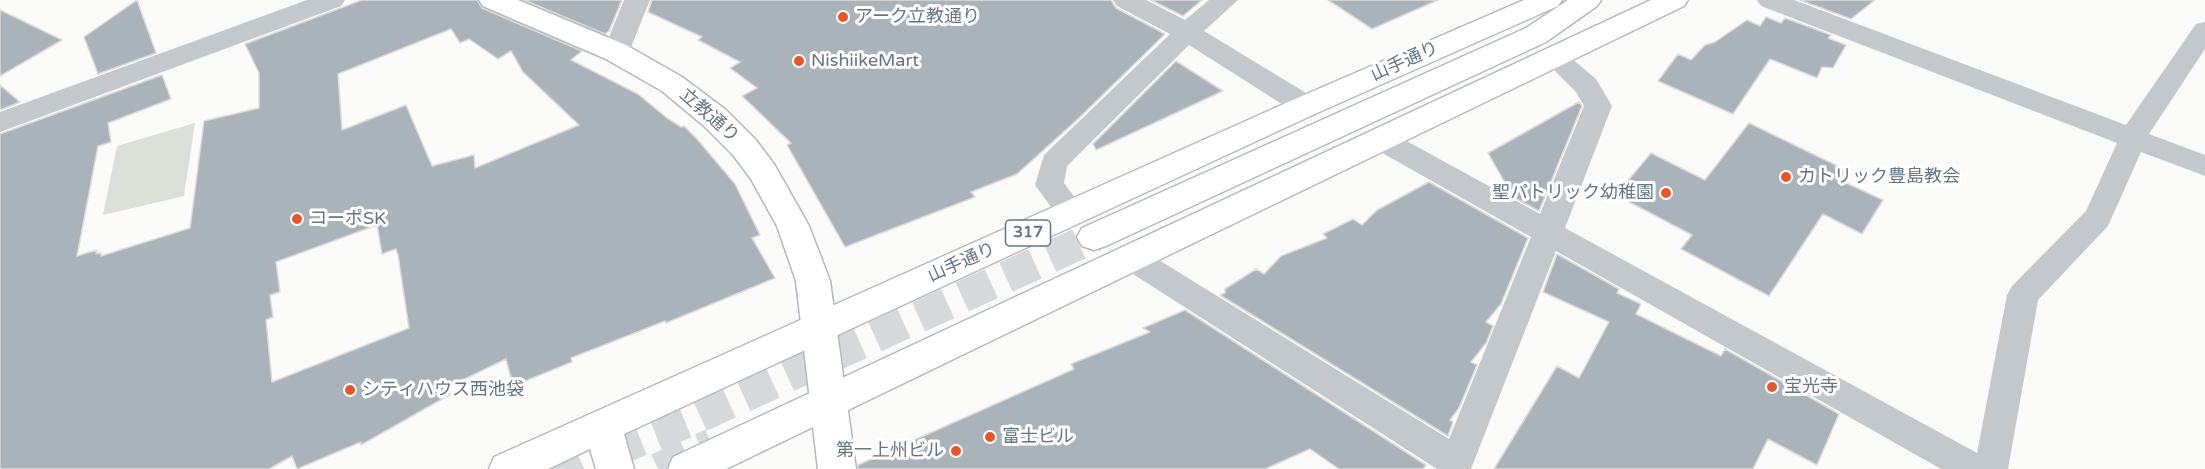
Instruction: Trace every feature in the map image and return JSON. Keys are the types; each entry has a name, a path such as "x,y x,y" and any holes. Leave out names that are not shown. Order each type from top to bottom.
{"main road":[{"name":"立教通り","path":"494,0 616,52 672,84 744,147 763,172 793,225 813,281 837,469"},
{"name":"山手通り","path":"508,469 818,328 1083,225 1306,106 1548,0"},
{"path":"1083,225 1536,35 1587,0"},
{"path":"687,469 1674,0"},
{"path":"603,427 615,469"}],"street":[{"path":"0,122 332,0"},
{"path":"616,52 637,0"},
{"path":"1126,0 1187,32 1306,106"},
{"path":"1083,225 1049,185 1054,162 1187,32 1225,0"},
{"path":"1770,0 2205,166"},
{"path":"1991,469 2023,295 2098,218 2132,138 2205,30"},
{"path":"1130,257 1455,465 1598,106 1586,86 1555,58"},
{"path":"1380,139 1973,469"}],"shaded area":[{"path":"195,123 184,196 103,215 117,146"}],"building":[{"path":"137,0 156,53 98,74 84,37"},
{"path":"362,0 477,0 482,8 582,51 571,60 638,94 667,118 681,127 684,126 735,184 760,235 752,238 775,278 666,323 665,321 571,358 572,362 513,386 506,359 448,387 451,394 361,445 361,442 297,469 292,456 269,469 0,469 0,134 162,75 171,99 108,123 111,142 98,146 77,256 97,250 96,254 101,253 101,256 190,228 204,121 259,108 259,73 245,44","holes":["451,29 460,43 469,39 498,59 511,51 523,72 579,125 475,168 474,155 432,166 406,105 342,130 338,74","377,225 382,254 396,249 398,255 409,328 272,382 266,320 273,317 270,295 280,292 276,262"]},
{"path":"524,0 622,0 609,31 605,34"},
{"path":"652,0 1111,0 1116,8 1165,34 1079,118 1017,174 971,192 975,197 845,247 787,145 791,143 742,96 757,88 730,68 740,62 698,40 702,37 648,12"},
{"path":"1151,0 1202,0 1183,16"},
{"path":"1328,0 1438,0 1372,29"},
{"path":"1800,0 1875,0 1851,19"},
{"path":"0,10 62,40 0,76"},
{"path":"1766,17 1781,23 1785,18 1831,35 1828,38 1846,45 1833,68 1822,67 1817,78 1770,59 1733,114 1658,81 1678,54 1691,60 1705,45 1715,42 1747,20 1760,26"},
{"path":"1176,61 1223,91 1096,150 1093,144"},
{"path":"0,85 20,102 0,110"},
{"path":"1579,102 1582,106 1539,211 1513,197 1488,153"},
{"path":"1749,123 1850,172 1844,182 1883,200 1862,234 1823,214 1769,296 1681,249 1692,235 1616,195 1651,153 1705,180"},
{"path":"1429,182 1528,238 1501,304 1486,322 1493,326 1486,343 1471,362 1477,365 1459,408 1450,420 1453,422 1448,436 1220,295 1225,293 1225,289 1256,269 1264,274 1281,256 1327,238 1323,234 1353,219 1362,225 1377,210"},
{"path":"1557,254 1619,289 1617,293 1641,304 1636,314 1721,356 1725,349 1839,414 1817,465 1768,439 1753,469 1494,469 1557,366 1579,378 1609,322 1543,292"},
{"path":"1185,310 1426,465 1423,469 1339,469 1310,449 1265,469 858,469 858,465 1074,369 1071,364 1150,332 1143,328"}],"tunnel":[{"path":"611,452 692,420 1094,237"},
{"path":"549,469 631,430"},
{"path":"658,469 712,444"}],"place":[{"name":"アーク立教通り","path":"843,17"},
{"name":"NishiikeMart","path":"799,61"},
{"name":"カトリック豊島教会","path":"1786,177"},
{"name":"聖パトリック幼稚園","path":"1666,193"},
{"name":"コーポSK","path":"297,219"},
{"name":"宝光寺","path":"1772,387"},
{"name":"シティハウス西池袋","path":"350,390"},
{"name":"富士ビル","path":"990,437"},
{"name":"第一上州ビル","path":"956,451"}]}
